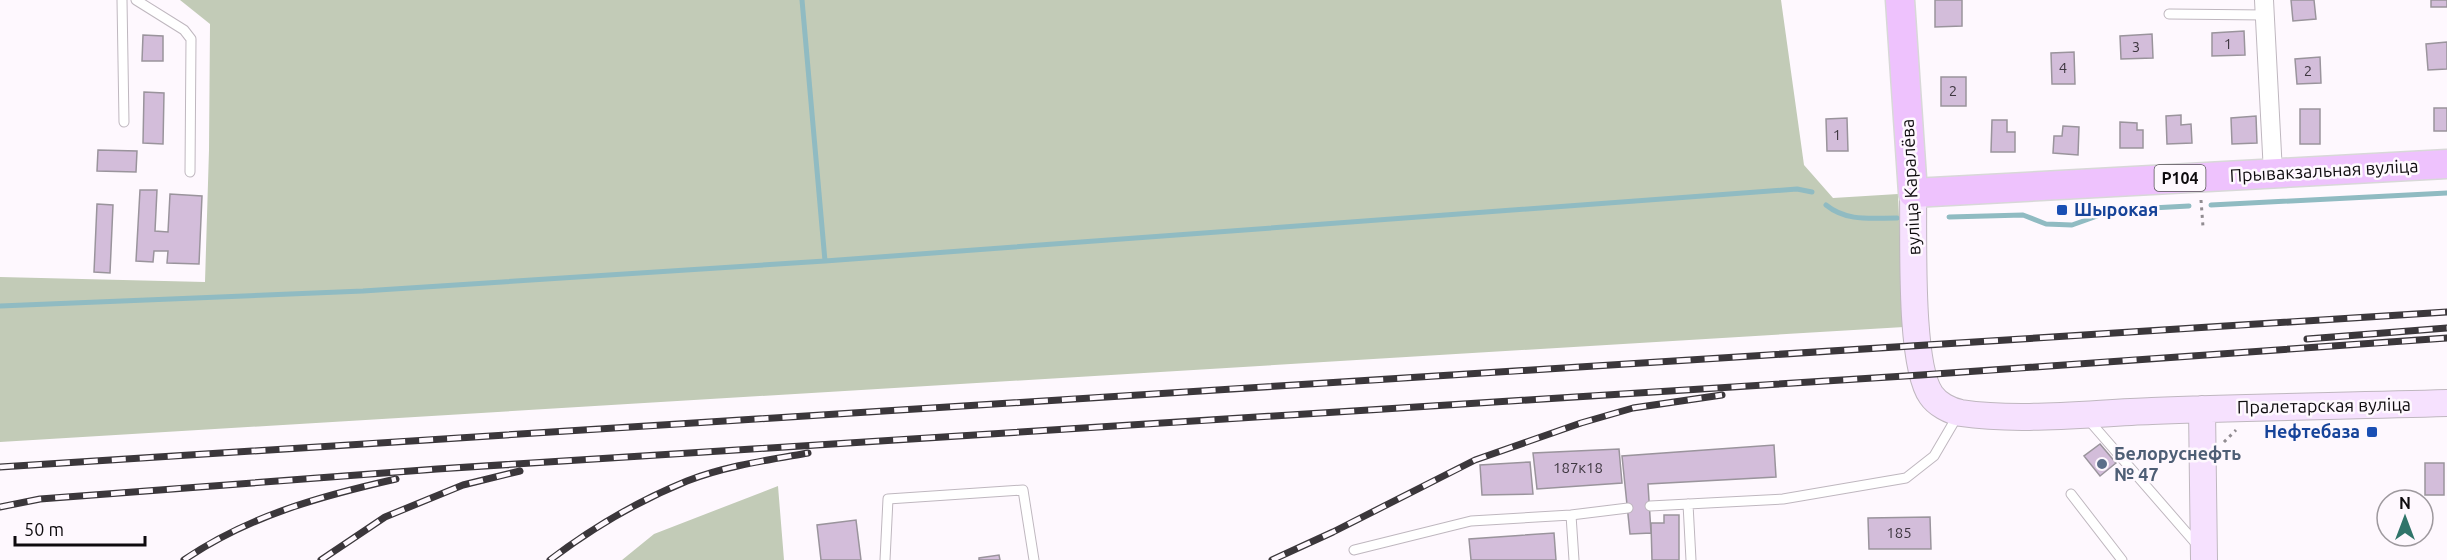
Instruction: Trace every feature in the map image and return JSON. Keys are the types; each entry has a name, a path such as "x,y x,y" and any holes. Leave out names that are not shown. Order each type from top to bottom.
{"main road":[{"name":"вуліца Каралёва","path":"1900,0 1912,193 1917,345 1922,375"},
{"name":"Прывакзальная вуліца","path":"1912,193 2447,164"},
{"name":"Пралетарская вуліца","path":"1922,375 1931,395 1943,406 1959,413 2007,416 2447,403"},
{"path":"2202,409 2204,556"}],"street":[{"path":"2265,8 2273,173"}],"lane":[{"path":"122,0 124,122"},
{"path":"136,0 184,30 191,39 190,172"},
{"path":"2169,14 2265,8"},
{"path":"1650,506 1783,499 1906,478 1934,456 1959,413"},
{"path":"2082,413 2204,556"},
{"path":"885,560 888,500 1023,490 1034,560"},
{"path":"2071,494 2122,560"},
{"path":"1688,504 1691,560"},
{"path":"1354,550 1471,521 1571,515 1628,508"},
{"path":"1571,515 1574,560"}],"path":[{"path":"2222,447 2224,440 2237,430"}],"green space":[{"path":"180,0 1781,0 1804,165 1833,198 1898,194 1904,327 0,442 0,277 205,282 210,24"},
{"path":"778,486 784,560 622,560 654,534"}],"building":[{"path":"1935,0 1962,0 1962,26 1935,27"},
{"path":"2291,0 2314,0 2316,19 2293,21"},
{"path":"2431,0 2447,0 2447,7 2431,7"},
{"path":"2244,31 2245,55 2212,56 2212,33"},
{"path":"2152,34 2153,58 2121,59 2120,36"},
{"path":"143,35 163,36 163,61 142,61"},
{"path":"2447,42 2447,69 2428,70 2426,44"},
{"path":"2074,52 2075,84 2052,84 2051,53"},
{"path":"2320,57 2321,83 2297,84 2295,59"},
{"path":"1941,77 1966,77 1966,106 1941,106"},
{"path":"144,92 164,93 163,144 143,143"},
{"path":"2434,108 2447,108 2447,131 2434,131"},
{"path":"2300,109 2320,109 2320,144 2300,144"},
{"path":"2181,115 2181,125 2191,124 2192,143 2167,144 2166,116"},
{"path":"2256,116 2257,143 2232,144 2231,118"},
{"path":"1847,118 1848,151 1827,151 1826,119"},
{"path":"1992,120 2007,120 2007,132 2015,132 2015,152 1991,152"},
{"path":"2120,122 2137,123 2137,130 2143,130 2143,148 2120,148"},
{"path":"2063,126 2079,127 2078,155 2053,153 2054,136 2062,136"},
{"path":"98,150 137,151 136,172 97,171"},
{"path":"140,190 157,190 155,231 168,232 170,194 202,196 199,264 167,263 168,251 154,251 153,262 136,261"},
{"path":"97,204 113,205 110,273 94,272"},
{"path":"2100,444 2116,463 2100,476 2084,456"},
{"path":"1774,445 1776,477 1648,484 1651,533 1630,534 1622,456"},
{"path":"1619,449 1622,483 1537,489 1533,453"},
{"path":"1530,462 1533,494 1482,495 1480,465"},
{"path":"2425,463 2444,463 2444,495 2435,495 2435,488 2425,488"},
{"path":"1664,515 1679,515 1679,560 1652,560 1651,523 1664,523"},
{"path":"1930,517 1931,549 1869,549 1868,518"},
{"path":"856,520 861,560 821,560 817,525"},
{"path":"1554,533 1556,560 1471,560 1469,539"},
{"path":"999,555 1000,560 979,560 979,558"}],"waterway":[{"path":"802,0 825,261"},
{"path":"0,306 363,291 825,261 1797,189 1812,192"},
{"path":"2211,205 2447,193"},
{"path":"1826,205 1851,217 1897,218"},
{"path":"1949,217 2023,215 2046,224 2072,225 2114,210 2189,206"}],"railway":[{"path":"0,467 2447,312"},
{"path":"2307,339 2447,328"},
{"path":"0,507 40,499 437,469 1921,375 2447,338"},
{"path":"1272,560 1333,532 1475,460 1581,423 1633,408 1722,395"},
{"path":"550,560 616,516 687,481 731,467 808,453"},
{"path":"321,560 385,517 463,485 520,471"},
{"path":"184,560 234,531 286,509 396,479"}],"place":[{"name":"Шырокая","path":"2062,210"},
{"name":"Нефтебаза","path":"2372,432"},
{"name":"Белоруснефть № 47","path":"2102,464"}]}
